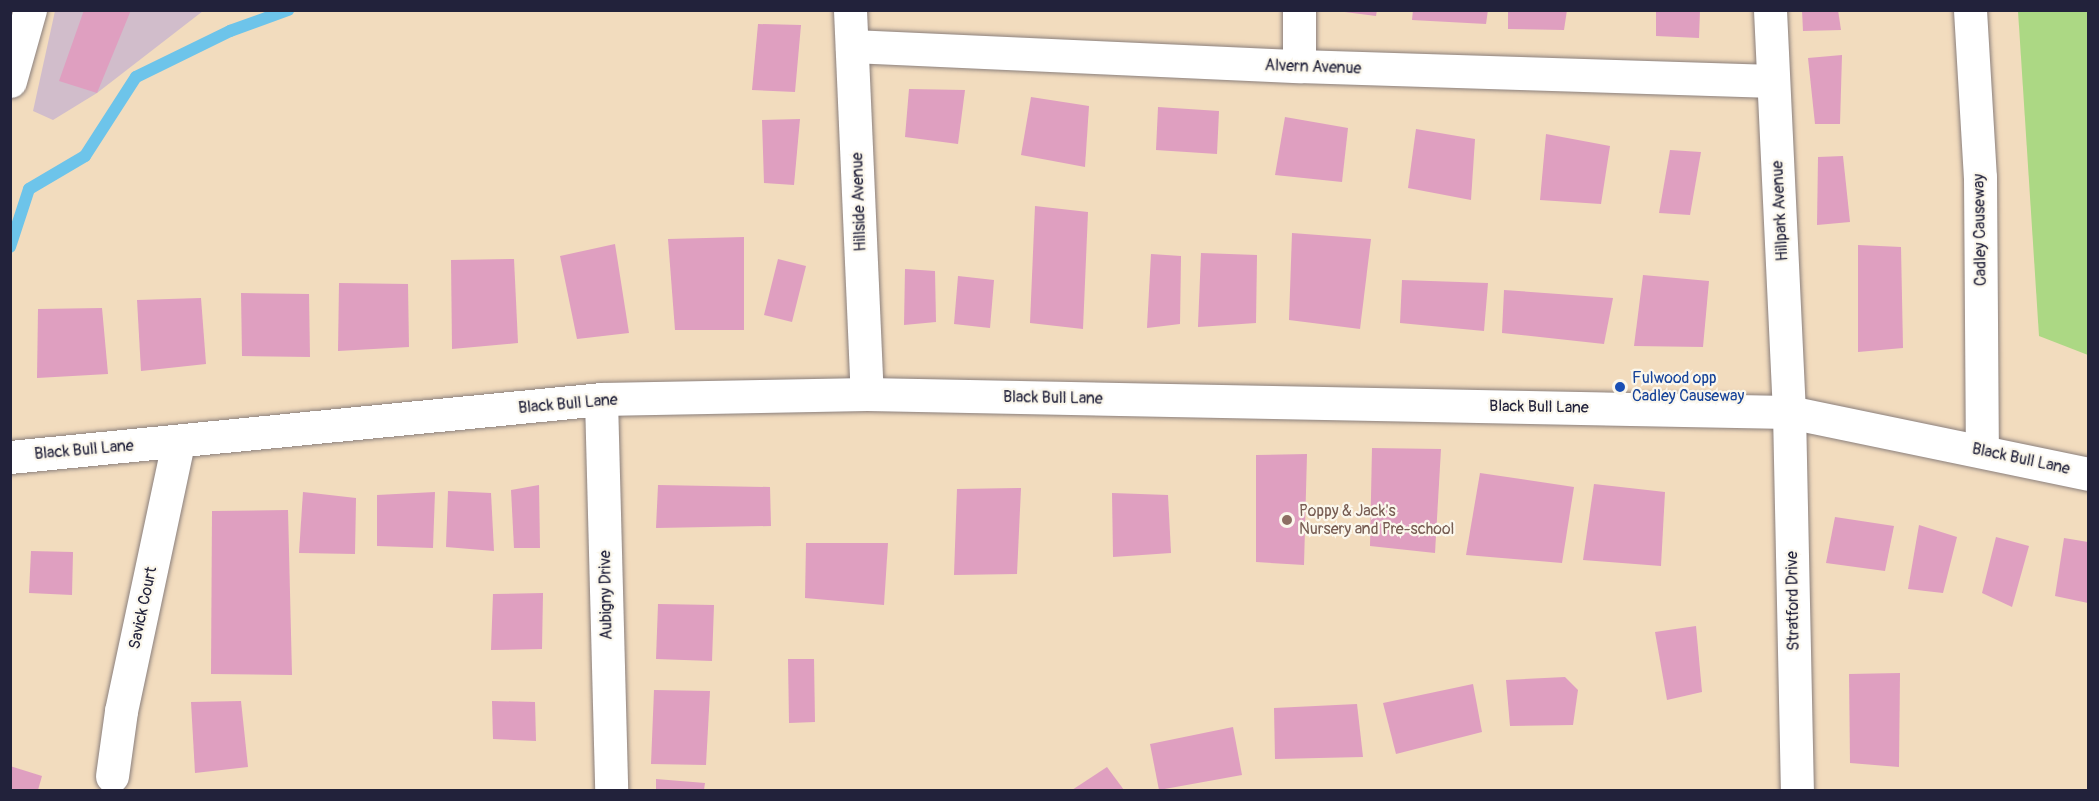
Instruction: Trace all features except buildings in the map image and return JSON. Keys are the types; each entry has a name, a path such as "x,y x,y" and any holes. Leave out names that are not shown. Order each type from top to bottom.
{"street":[{"path":"10,81 30,10"},
{"name":"Hillside Avenue","path":"850,10 867,394"},
{"path":"1299,10 1299,66"},
{"name":"Hillpark Avenue","path":"1770,10 1789,412"},
{"name":"Cadley Causeway","path":"1970,10 1980,177 1982,451"},
{"name":"Alvern Avenue","path":"852,46 1299,66 1773,81"},
{"name":"Black Bull Lane","path":"13,457 601,399 867,394 1789,412 2088,474"},
{"name":"Aubigny Drive","path":"601,399 611,790"},
{"name":"Stratford Drive","path":"1789,412 1797,790"},
{"name":"Savick Court","path":"112,776 121,711 178,442"}],"shaded area":[{"path":"55,11 203,11 97,93 53,120 33,111"}],"green space":[{"path":"2018,11 2088,11 2088,355 2039,336"}],"waterway":[{"path":"10,247 29,189 85,156 136,77 230,31 288,10"}],"place":[{"name":"Fulwood opp Cadley Causeway","path":"1620,387"},
{"name":"Poppy & Jack's Nursery and Pre-school","path":"1287,520"}]}
